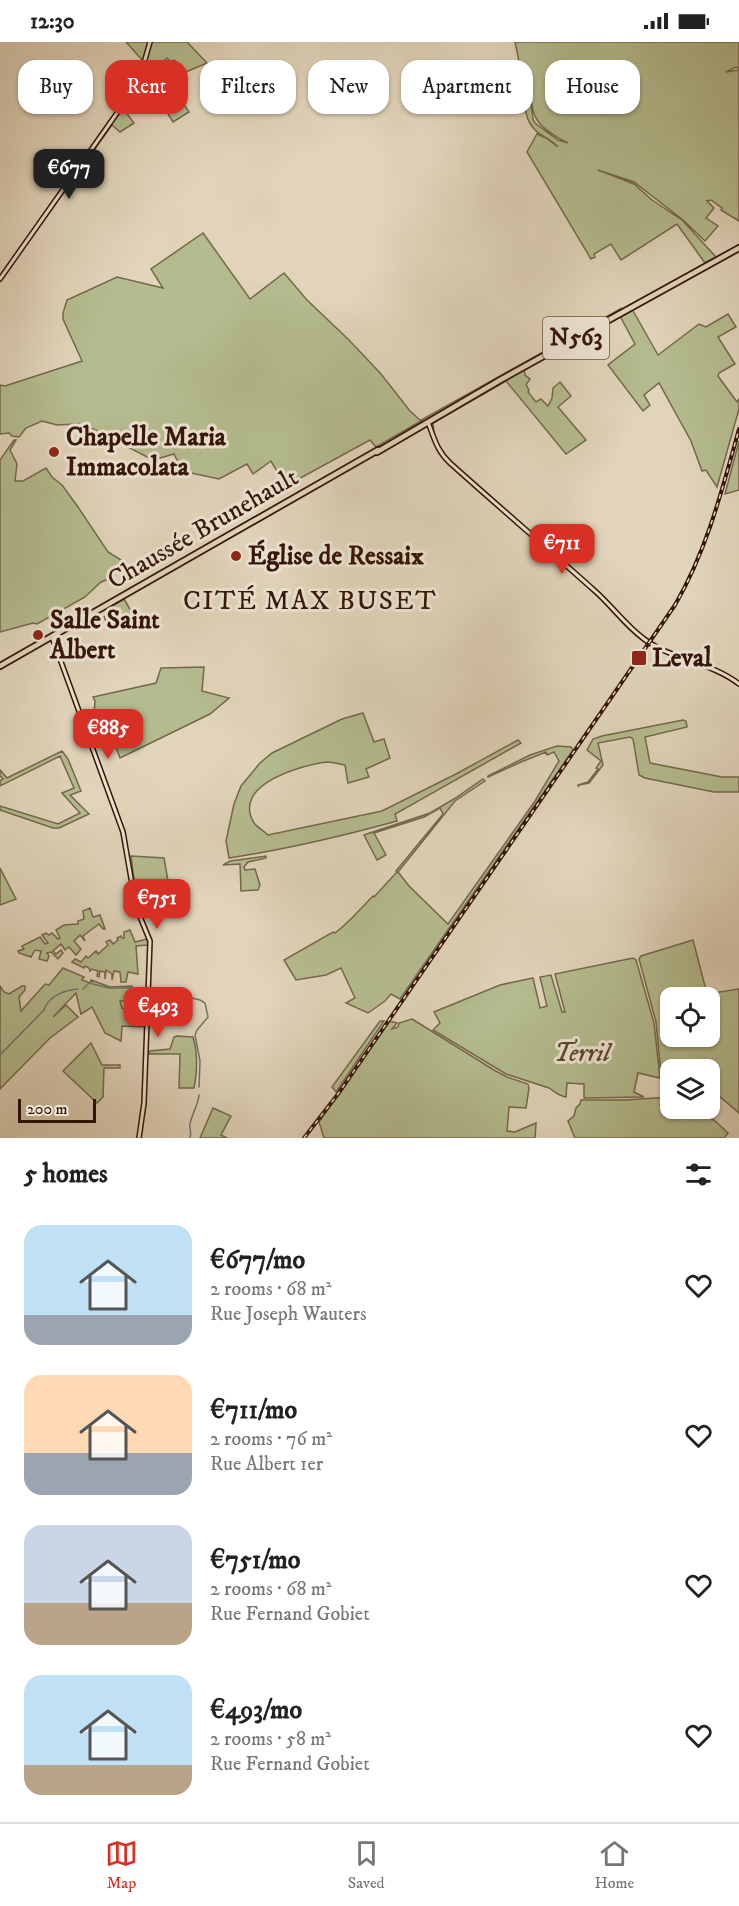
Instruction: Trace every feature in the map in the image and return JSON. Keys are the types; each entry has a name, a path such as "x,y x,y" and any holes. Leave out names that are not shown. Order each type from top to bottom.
{"main road":[{"name":"N563","path":"427,423 537,359 739,248"},
{"name":"Chaussée Brunehault","path":"0,666 427,423"}],"street":[{"path":"0,279 134,89 150,42"},
{"path":"427,423 441,454 600,595 635,633 654,645 729,676 739,684"},
{"path":"51,638 123,832 137,912 150,941 144,1110 139,1138"}],"green space":[{"path":"126,42 150,42 145,60"},
{"path":"152,42 187,42 204,60 200,60 200,66 188,71 188,60 169,60 167,58 146,60"},
{"path":"515,42 739,42 739,69 736,67 726,72 739,70 739,221 721,210 722,208 711,200 707,201 714,208 706,218 718,226 705,241 683,220 634,182 598,170 634,184 652,200 682,220 716,257 705,263 677,224 621,260 611,244 594,254 595,257 591,259 527,152 537,134 546,138 535,130 527,114 532,114 535,123 558,140 568,143 550,132 537,120 533,110 533,60 518,60"},
{"path":"117,114 127,114 134,123 120,132 112,125 0,281"},
{"path":"168,114 186,114 173,122"},
{"path":"203,233 250,299 284,273 307,300 381,374 410,411 421,421 376,447 370,440 295,481 282,480 271,461 253,474 247,464 219,479 182,471 174,454 153,460 89,427 78,424 57,425 42,421 26,428 19,437 9,433 0,434 0,385 5,386 82,361 63,319 67,300 117,277 163,288 151,269"},
{"path":"622,308 424,421 421,420"},
{"path":"632,309 658,355 699,324 706,327 728,314 736,327 718,337 735,364 719,373 718,376 737,402 739,399 739,409 717,487 706,470 702,471 691,441 659,383 644,395 650,405 643,411 608,365 635,344 620,316"},
{"path":"524,368 525,375 530,379 526,385 528,392 536,402 541,399 548,406 553,388 560,382 571,396 558,407 586,440 566,454 506,381 433,423 434,434 432,422"},
{"path":"16,440 10,450 17,464 15,481 23,481 46,468 62,485 108,552 121,560 112,572 114,577 101,582 85,597 37,624 33,623 0,632 0,460"},
{"path":"739,441 739,490 725,494"},
{"path":"124,599 134,616 110,630 104,617 107,615 107,609"},
{"path":"204,667 202,691 229,698 210,714 120,758 109,728 93,727 96,715 94,714 93,697 156,683 161,668"},
{"path":"363,713 374,742 384,739 390,758 366,769 369,777 348,783 345,765 329,762 301,767 272,779 252,798 249,810 255,824 268,835 382,811 518,740 521,743 395,814 397,821 313,842 229,858 226,841 234,804 241,786 260,763 272,753 342,719"},
{"path":"686,721 687,727 645,737 650,763 722,777 739,777 739,792 714,792 639,775 633,739 630,737 598,743 603,765 589,783 578,787 578,785 588,782 601,761 587,750 593,739"},
{"path":"557,746 571,747 573,750 400,999 391,994 368,1013 346,1003 355,998 341,968 326,975 296,980 284,960 333,932 335,933 345,924 397,872 443,814 440,808 424,817 374,833 386,855 377,860 364,835 430,813 483,779 485,781 455,801 398,872 448,924 535,801 559,761 554,752 547,755 546,752 488,776 530,755"},
{"path":"62,751 68,759 81,791 70,795 89,814 59,828 53,828 0,810 0,806 58,824 80,813 62,793 74,788 60,756 0,786 0,781 3,779 0,776 0,770 7,778"},
{"path":"131,856 164,858 168,881 135,888"},
{"path":"266,856 266,858 248,862 244,867 245,870 255,869 260,885 258,890 241,891 240,864 223,865 230,861"},
{"path":"0,868 16,899 0,905"},
{"path":"90,908 93,917 100,915 105,929 99,924 83,936 85,941 80,935 74,941 81,949 76,955 69,947 65,950 61,944 53,951 56,954 61,950 63,953 58,959 51,952 47,953 49,956 47,961 39,959 41,951 35,950 31,957 19,953 18,951 24,949 22,946 40,937 45,944 48,943 42,935 46,933 49,935 52,933 58,939 60,938 56,930 64,925 78,924 78,921 84,919 83,911"},
{"path":"130,930 135,942 147,939 148,945 136,946 138,974 128,972 126,982 121,982 120,972 114,971 112,980 112,974 106,970 105,979 105,972 100,971 99,977 97,976 98,971 92,969 90,971 85,966 84,968 72,962 75,959 81,962 86,956 88,958 96,951 98,954 108,945 106,942 110,940 113,944 118,940 117,938 121,936 124,938 124,932"},
{"path":"693,940 705,987 660,987 660,1047 720,1047 720,992 739,989 739,1113 720,1097 720,1059 660,1059 660,1064 656,1022 639,959 641,956"},
{"name":"Terril","path":"633,958 636,960 654,1023 660,1078 638,1073 634,1092 644,1097 584,1098 584,1084 567,1083 566,1097 549,1088 506,1074 433,1030 440,1023 434,1012 500,985 533,978 540,1008 547,1006 540,977 551,975 562,1012 565,1012 555,974"},
{"path":"63,968 84,977 82,980 90,983 91,980 110,987 132,986 133,1001 120,1001 122,1008 129,1009 129,1016 146,1017 146,1027 122,1026 121,1041 105,1033 92,1007 81,1014 76,993 53,1017 66,1005 78,1017 50,1038 0,1089 0,986 4,992 9,994 25,986 25,990 19,997 21,1011 45,984 49,985"},
{"path":"412,1019 494,1070 528,1084 526,1108 509,1107 507,1131 515,1132 536,1123 535,1138 324,1138 319,1122 389,1021 397,1023 392,1029 398,1027 399,1023"},
{"path":"380,1021 384,1021 336,1092 332,1087"},
{"path":"174,1037 193,1037 196,1049 194,1088 179,1088 180,1054 149,1054 150,1051 170,1049"},
{"path":"91,1043 102,1065 120,1065 120,1068 104,1068 103,1097 97,1103 63,1071"},
{"path":"660,1098 660,1119 712,1119 728,1133 724,1138 575,1138 568,1121 574,1116 581,1100"},
{"path":"213,1108 231,1116 221,1135 227,1138 200,1138"}],"waterway":[{"path":"83,989 89,983 109,988 146,988"},
{"path":"152,988 205,1003 208,1017 195,1035 200,1061 199,1087"},
{"path":"0,1055 44,1010 53,997 78,989"},
{"path":"190,1138 190,1124 199,1095"}],"railway":[{"path":"304,1138 338,1094 675,605 705,541 739,429"}],"place":[{"name":"Chapelle Maria Immacolata","path":"54,452"},
{"name":"Église de Ressaix","path":"236,556"},
{"name":"Salle Saint Albert","path":"38,635"},
{"name":"Leval","path":"639,658"}],"district":[{"name":"CITÉ MAX BUSET","path":"310,601"}]}
